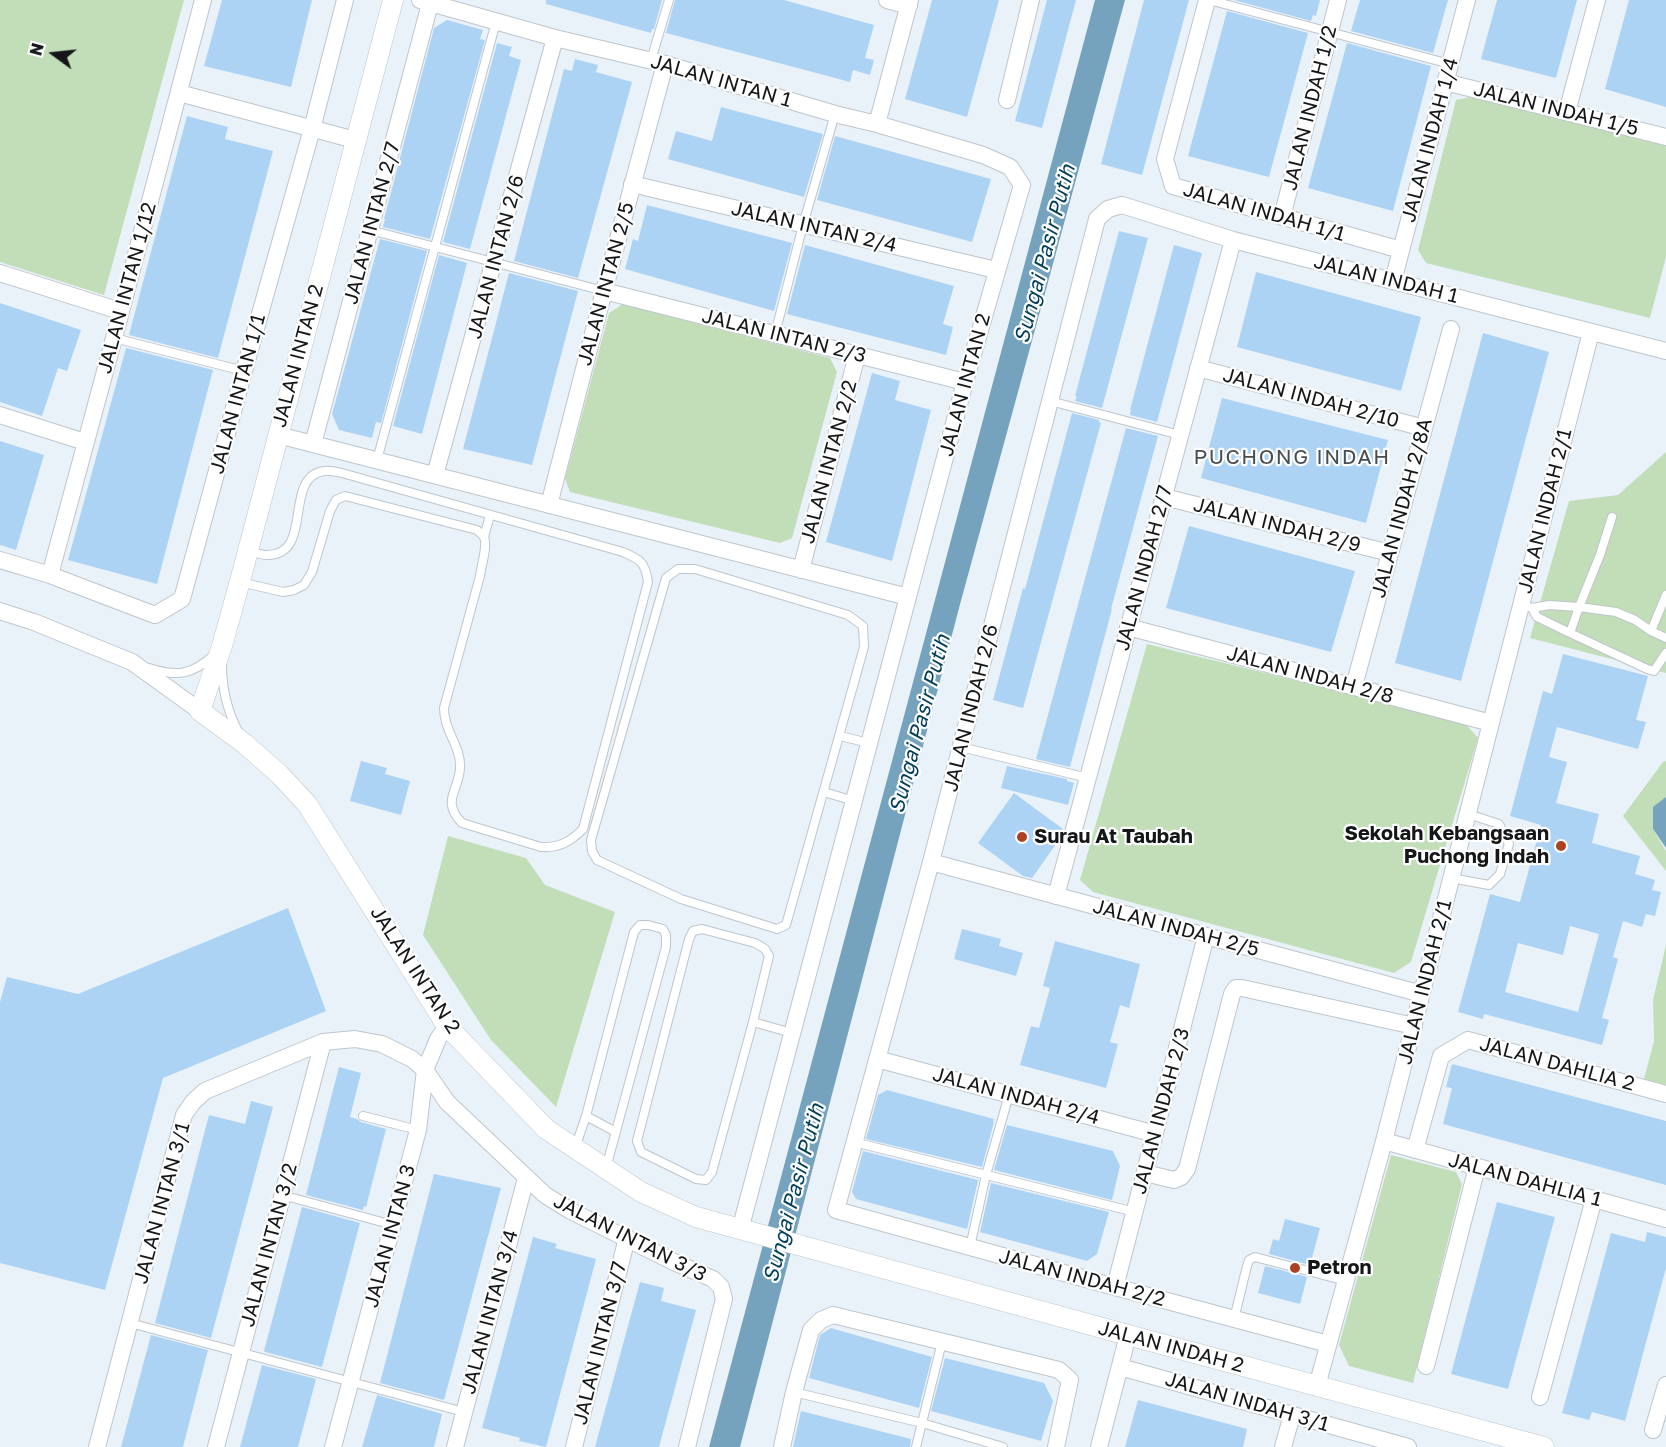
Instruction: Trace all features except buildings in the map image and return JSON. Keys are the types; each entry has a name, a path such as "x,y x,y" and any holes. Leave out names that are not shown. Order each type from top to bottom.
{"street":[{"name":"JALAN INTAN 1/12","path":"50,575 203,0"},
{"name":"JALAN INTAN 1/1","path":"0,560 50,575 155,615 182,599 312,129 345,0"},
{"name":"JALAN INTAN 2","path":"201,711 240,581 393,0"},
{"path":"876,124 909,3 887,0"},
{"path":"1007,100 1031,0"},
{"name":"JALAN INDAH 1/1","path":"1208,0 1165,159 1173,186 1401,250"},
{"name":"JALAN INDAH 1/2","path":"1282,217 1338,0"},
{"name":"JALAN INDAH 1/4","path":"1393,280 1467,0"},
{"path":"1567,112 1598,0"},
{"name":"JALAN INTAN 1","path":"427,1 555,38 658,62 983,155 1010,167 1016,175"},
{"name":"JALAN INTAN 2/7","path":"314,444 427,1"},
{"name":"JALAN INTAN 2/6","path":"435,475 555,38"},
{"name":"JALAN INTAN 2/5","path":"549,505 632,184 658,62"},
{"name":"JALAN INDAH 1/5","path":"1445,82 1666,137"},
{"path":"179,93 355,140"},
{"name":"JALAN INTAN 2","path":"740,1230 965,382 1022,185 1016,175"},
{"name":"JALAN INTAN 2/4","path":"632,184 996,270"},
{"name":"JALAN INDAH 1","path":"1108,209 1122,205 1233,240 1666,351"},
{"name":"JALAN INDAH 2/6","path":"836,1210 931,862 1097,219 1108,209"},
{"name":"JALAN INDAH 2/7","path":"1056,896 1233,240"},
{"path":"0,273 120,311"},
{"name":"JALAN INTAN 2/3","path":"604,291 965,382"},
{"name":"JALAN INDAH 2/8A","path":"1354,686 1450,329"},
{"name":"JALAN INDAH 2/1","path":"1317,1386 1384,1142 1491,723 1527,607 1591,332"},
{"name":"JALAN INTAN 2/2","path":"801,570 857,355"},
{"name":"JALAN INDAH 2/10","path":"1198,368 1424,428"},
{"path":"0,415 85,442"},
{"path":"278,435 908,597"},
{"name":"JALAN INDAH 2/9","path":"1164,497 1390,553"},
{"name":"JALAN INTAN 2","path":"0,611 34,622 132,662 245,744 279,774 307,804 447,1026 546,1129 641,1192 696,1217 760,1235"},
{"name":"JALAN INDAH 2/8","path":"1128,627 1491,723"},
{"name":"JALAN INDAH 2/5","path":"931,862 1422,994"},
{"name":"JALAN INDAH 2/3","path":"1115,1287 1206,936"},
{"path":"1145,1173 1174,1179 1181,1178 1187,1169 1232,994 1236,988 1414,1026"},
{"name":"JALAN INTAN 3","path":"333,1447 418,1130 426,1070 438,1039 447,1026"},
{"name":"JALAN INTAN 3/1","path":"97,1447 184,1114 193,1102 205,1091 323,1042 356,1038 382,1044 412,1059 426,1070"},
{"name":"JALAN DAHLIA 2","path":"1415,1150 1441,1056 1468,1040 1666,1094"},
{"name":"JALAN INTAN 3/2","path":"216,1447 323,1042"},
{"name":"JALAN INDAH 2/4","path":"877,1059 1155,1134"},
{"name":"JALAN INTAN 3/3","path":"426,1070 447,1102 545,1195 571,1211 713,1280 721,1287 724,1299 687,1447"},
{"name":"JALAN DAHLIA 1","path":"1384,1142 1666,1219"},
{"path":"1426,1366 1477,1167"},
{"name":"JALAN INTAN 3/4","path":"455,1447 526,1178"},
{"path":"1540,1397 1594,1199"},
{"name":"JALAN INDAH 2/2","path":"836,1210 1328,1344"},
{"name":"JALAN INDAH 2","path":"760,1235 1544,1447"},
{"name":"JALAN INTAN 3/7","path":"574,1447 627,1238"},
{"path":"782,1447 811,1330 820,1320 833,1316 1059,1370 1070,1380 1056,1447"},
{"path":"1099,1447 1128,1335"},
{"name":"JALAN INDAH 3/1","path":"1120,1366 1407,1447"},
{"path":"1653,1430 1666,1385"},
{"path":"1283,1447 1292,1415"}],"lane":[{"path":"658,62 669,0"},
{"path":"1208,0 1450,64"},
{"path":"377,460 495,22"},
{"path":"776,334 803,225 835,114"},
{"path":"370,230 604,291"},
{"path":"114,338 244,371"},
{"path":"1050,401 1180,435"},
{"path":"248,551 266,555 279,553 287,548 293,537 304,486 311,477 324,470 342,473 623,552 639,559 646,568 648,582 583,829 574,838 555,848 541,847 462,823 454,815 452,805 453,791 460,767 459,755 446,723 444,708 480,576 484,537 490,515"},
{"path":"240,581 283,592 304,585 312,572 330,511 336,500 345,496 465,526 477,530 484,537"},
{"path":"1570,633 1612,517"},
{"path":"695,568 848,615 863,626 864,647 824,792 786,925 777,929 681,899 597,860 592,851 591,840 666,578 678,569 695,568"},
{"path":"1652,631 1666,595"},
{"path":"1527,607 1550,605 1616,612 1666,638"},
{"path":"1527,607 1537,617 1653,671 1666,653"},
{"path":"132,662 168,674 189,672 203,665 222,646"},
{"path":"222,646 224,696 228,711 245,744"},
{"path":"840,736 869,743"},
{"path":"961,747 1088,778"},
{"path":"824,792 854,801"},
{"path":"1451,878 1489,885 1500,874 1509,844 1499,824 1468,814"},
{"path":"575,1148 586,1116 634,932 640,925 663,929 666,934 666,946 606,1168"},
{"path":"702,929 755,943 765,949 769,956 753,1022 712,1172 706,1180 696,1179 641,1152 637,1141 689,939 693,931 702,929"},
{"path":"753,1022 792,1034"},
{"path":"970,1247 986,1175 1009,1095"},
{"path":"363,1116 418,1130"},
{"path":"586,1116 616,1132"},
{"path":"854,1142 1135,1212"},
{"path":"282,1195 393,1225"},
{"path":"1234,1319 1246,1266 1249,1260 1255,1257 1346,1281"},
{"path":"130,1323 464,1412"},
{"path":"916,1447 942,1342"},
{"path":"794,1392 922,1423 1003,1447"}],"green space":[{"path":"0,0 184,0 104,295 0,262"},
{"path":"1475,96 1666,143 1666,257 1650,318 1426,263 1418,250 1456,100"},
{"path":"623,304 830,358 837,372 792,538 780,543 570,492 565,479 609,313"},
{"path":"1666,452 1666,673 1530,638 1569,501 1618,495"},
{"path":"1147,644 1464,722 1478,738 1411,962 1394,973 1093,892 1080,880"},
{"path":"1666,761 1666,801 1653,807 1653,829 1666,851 1666,871 1623,816"},
{"path":"448,836 526,858 545,885 615,912 556,1107 491,1040 423,935"},
{"path":"1666,945 1666,1085 1644,1079 1654,1041 1653,1000"},
{"path":"1391,1155 1456,1172 1462,1184 1413,1383 1349,1366 1339,1345"}],"water":[{"name":"Sungai Pasir Putih","path":"1095,0 1125,0 959,608 740,1447 709,1447"},
{"path":"1666,797 1666,848 1653,829 1653,807"}],"place":[{"name":"Surau At Taubah","path":"1022,837"},
{"name":"Sekolah Kebangsaan Puchong Indah","path":"1561,846"},
{"name":"Petron","path":"1295,1268"}],"district":[{"name":"PUCHONG INDAH","path":"1292,457"}]}
